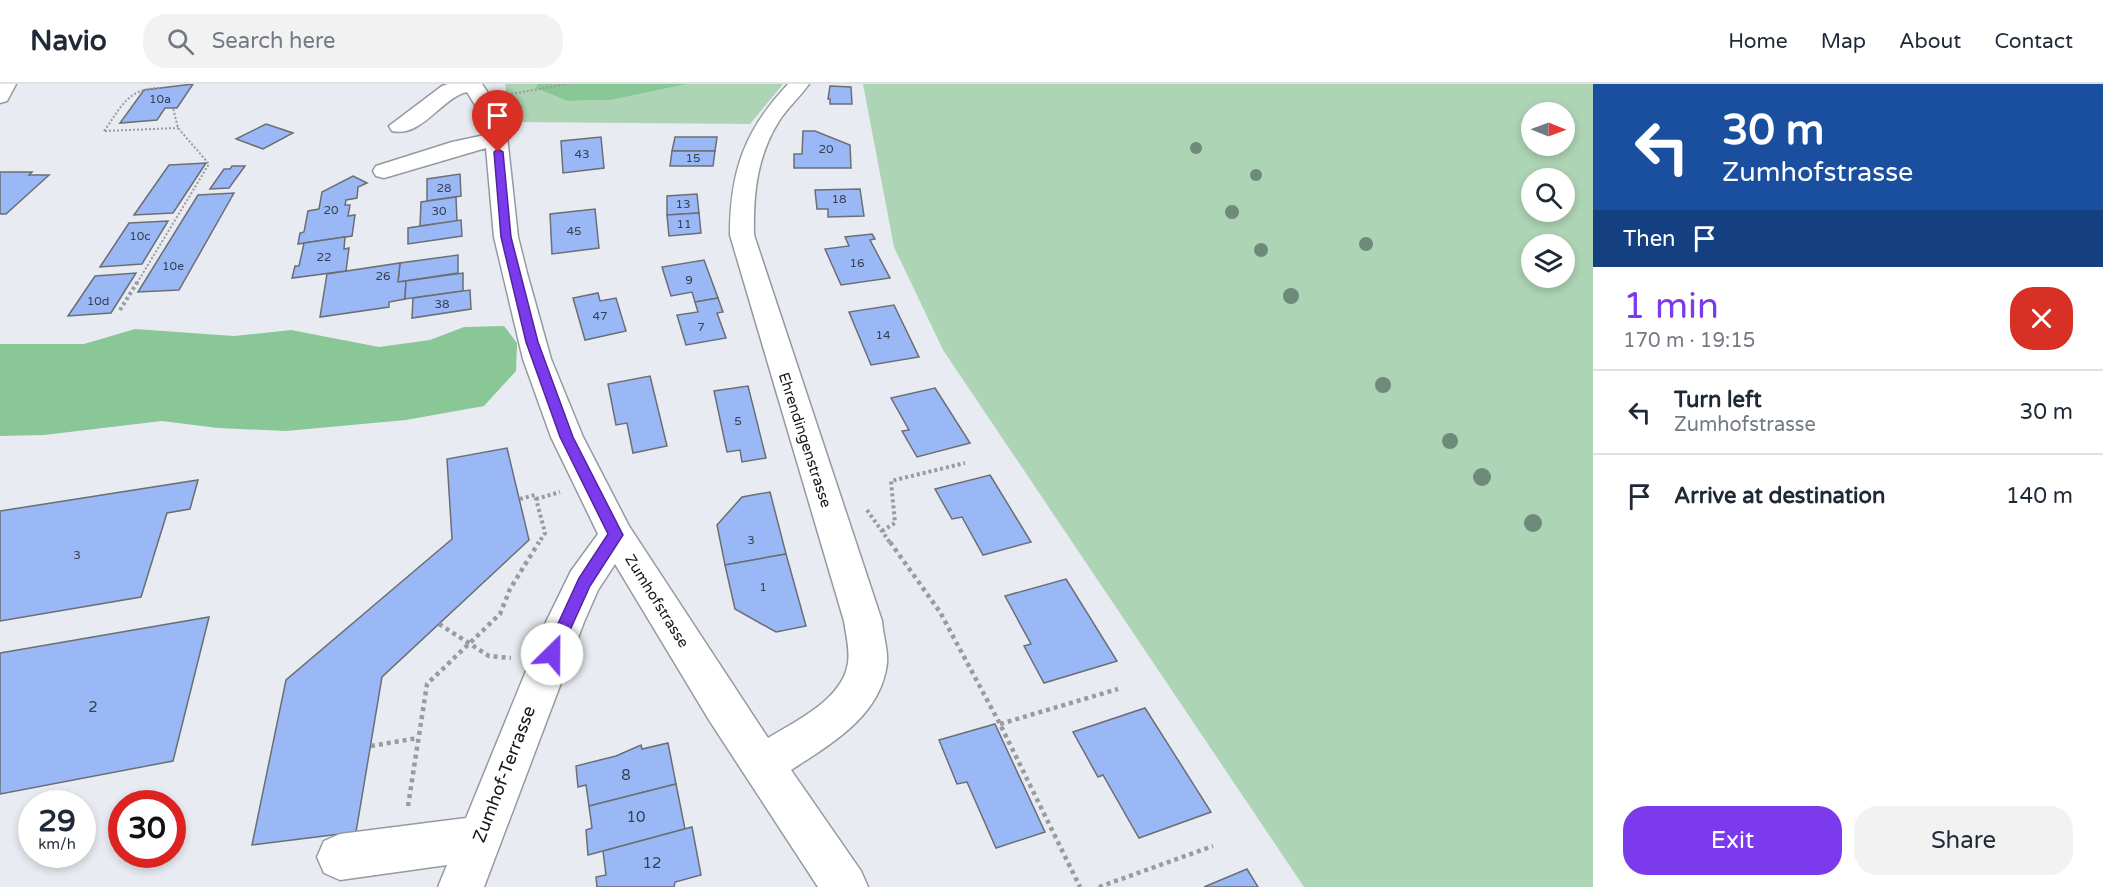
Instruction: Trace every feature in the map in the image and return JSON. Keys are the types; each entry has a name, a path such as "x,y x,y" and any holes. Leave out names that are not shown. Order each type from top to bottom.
{"street":[{"path":"0,97 6,84"},
{"name":"Ehrendingenstrasse","path":"763,765 820,727 855,697 868,665 863,621 742,235 742,191 749,156 768,121 799,84"},
{"path":"400,126 412,120 449,90 476,89"},
{"name":"Zumhofstrasse","path":"476,89 494,118 506,237 527,325 567,437 616,535 723,707 845,887"},
{"path":"384,171 460,147 497,139"},
{"name":"Zumhof-Terrasse","path":"461,887 565,622 584,582 616,535"},
{"path":"340,857 480,838"}],"path":[{"path":"476,89 567,84"},
{"path":"160,88 146,87 134,91 105,131 178,128"},
{"path":"120,310 209,164 178,128 173,108"},
{"path":"183,200 188,199"},
{"path":"161,242 169,242"},
{"path":"151,248 158,247"},
{"path":"125,290 132,290"},
{"path":"882,531 895,523 891,481 965,463"},
{"path":"536,499 569,490"},
{"path":"402,848 427,684 500,614 510,589 545,533 535,495 520,499"},
{"path":"862,502 940,612 1000,724 1080,887"},
{"path":"439,624 489,656 517,658"},
{"path":"1000,724 1118,689"},
{"path":"371,746 418,738"},
{"path":"1099,887 1213,846"}],"green space":[{"path":"505,84 538,84 535,88 567,101 611,100 688,84 783,84 750,124 513,122 503,101"},
{"path":"538,84 688,84 611,100 567,101 535,88"},
{"path":"863,84 1593,84 1593,887 1304,887 943,350 894,247"},
{"path":"504,326 517,343 516,371 484,406 406,420 286,431 218,428 162,421 44,435 0,436 0,344 84,344 135,329 234,336 291,330 379,347 430,340 464,327"}],"building":[{"path":"193,84 177,108 165,108 157,120 120,123 144,90"},
{"path":"830,86 851,87 852,104 830,104 830,99 828,99"},
{"path":"266,124 293,133 263,149 236,139"},
{"path":"803,131 815,131 850,145 851,168 794,168 794,154 802,154"},
{"path":"601,137 604,168 563,173 561,141"},
{"path":"675,137 717,137 715,151 672,151"},
{"path":"672,151 715,151 713,166 670,166"},
{"path":"206,163 173,213 134,215 169,165"},
{"path":"232,166 245,166 229,188 210,189 224,169 230,169"},
{"path":"0,172 32,172 29,175 49,175 6,214 0,214"},
{"path":"460,174 461,196 427,201 427,179"},
{"path":"353,176 367,183 358,187 357,198 346,200 345,205 350,205 348,216 355,215 352,236 298,244 300,233 304,232 308,211 319,209 322,192"},
{"path":"860,189 864,216 828,217 828,209 817,209 815,190"},
{"path":"234,193 179,290 138,292 198,195"},
{"path":"697,194 699,213 667,215 667,196"},
{"path":"456,197 457,221 420,226 421,202"},
{"path":"595,209 599,248 552,254 550,214"},
{"path":"699,213 701,233 669,236 667,215"},
{"path":"461,220 462,236 408,244 408,228"},
{"path":"168,221 142,264 100,267 129,223"},
{"path":"872,234 875,239 870,240 890,278 841,285 825,249 849,246 845,237"},
{"path":"345,237 344,249 349,248 346,271 292,278 295,266 299,266 304,243"},
{"path":"458,255 458,273 398,282 400,263"},
{"path":"704,260 718,298 695,302 692,292 671,296 662,267"},
{"path":"400,263 398,282 406,281 405,299 389,302 389,307 320,317 327,274"},
{"path":"136,273 111,313 68,316 95,276"},
{"path":"463,273 463,291 405,299 406,281"},
{"path":"470,290 471,309 412,318 413,298"},
{"path":"598,293 600,301 616,298 626,331 585,340 573,298"},
{"path":"718,298 723,312 717,313 726,338 686,345 677,315 698,312 695,302"},
{"path":"894,305 919,357 871,365 849,312"},
{"path":"650,376 667,446 633,453 627,423 616,425 608,384"},
{"path":"748,386 766,458 742,462 740,450 727,452 714,391"},
{"path":"935,388 970,443 917,457 902,431 909,430 891,398"},
{"path":"507,448 529,540 382,677 356,832 252,845 286,680 452,539 447,459"},
{"path":"990,475 1031,542 983,555 962,517 952,519 935,489"},
{"path":"198,480 190,509 167,513 141,597 0,621 0,511"},
{"path":"770,492 786,554 725,565 717,525 742,497"},
{"path":"786,554 806,626 776,632 735,609 725,565"},
{"path":"1066,579 1117,661 1044,683 1024,646 1031,644 1005,596"},
{"path":"209,617 173,761 0,794 0,653"},
{"path":"1145,708 1211,812 1139,838 1103,775 1098,777 1073,732"},
{"path":"995,724 1045,832 996,848 967,782 957,784 939,740"},
{"path":"668,743 676,784 589,806 586,785 578,787 576,766 616,756 641,745 642,749"},
{"path":"676,784 685,829 588,855 586,830 592,828 589,806"},
{"path":"692,827 701,875 675,882 674,887 597,887 596,877 606,875 603,851"},
{"path":"1247,869 1258,887 1204,887"}],"route":[{"path":"498,152 506,237 532,342 567,437 597,502 616,535 584,582 552,654"}]}
